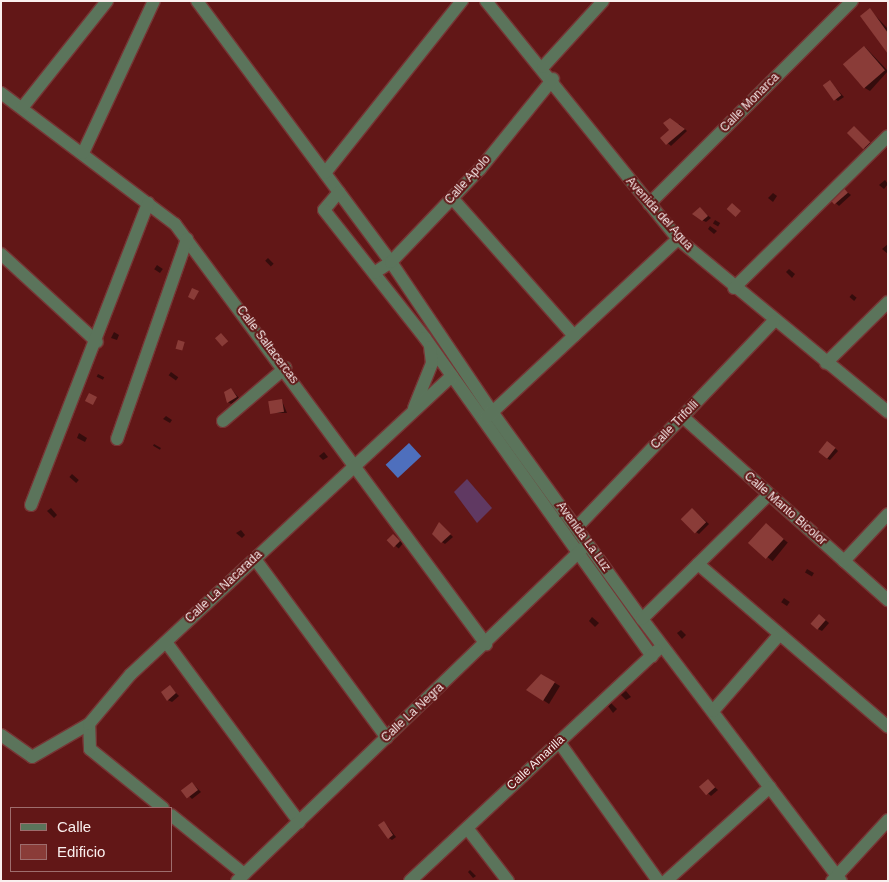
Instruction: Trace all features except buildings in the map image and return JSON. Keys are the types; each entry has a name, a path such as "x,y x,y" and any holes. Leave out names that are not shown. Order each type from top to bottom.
{"street":[{"path":"22,108 107,1"},
{"path":"83,153 154,1"},
{"name":"Avenida La Luz","path":"196,1 391,262 577,554 652,656"},
{"path":"325,173 462,1"},
{"name":"Avenida del Agua","path":"486,1 553,78 678,239 774,321 888,412"},
{"path":"543,67 603,1"},
{"name":"Calle Monarca","path":"649,204 852,1"},
{"name":"Calle Apolo","path":"374,273 391,262 452,198 553,78"},
{"name":"Calle Saltacercas","path":"1,93 148,203 187,239 357,464 486,644"},
{"path":"734,288 888,136"},
{"name":"Avenida La Luz","path":"339,192 324,210 427,340 452,376 488,416 576,528 837,879"},
{"path":"452,198 574,336"},
{"path":"31,505 97,342 148,203"},
{"path":"117,439 187,239"},
{"path":"488,416 678,239"},
{"path":"1,254 97,342"},
{"path":"826,363 888,302"},
{"path":"410,415 432,363 427,340 427,316"},
{"name":"Calle Trifolli","path":"576,528 774,321"},
{"path":"223,421 285,368"},
{"name":"Calle La Nacarada","path":"1,735 32,757 89,724 131,674 452,376"},
{"name":"Calle Manto Bicolor","path":"683,417 768,495 888,600"},
{"path":"642,619 768,495"},
{"path":"844,561 888,514"},
{"name":"Calle La Negra","path":"240,878 486,644 587,543"},
{"path":"255,558 387,738"},
{"path":"698,564 779,636 888,727"},
{"path":"713,712 779,636"},
{"path":"166,642 299,822"},
{"name":"Calle Amarilla","path":"410,881 662,646"},
{"path":"89,724 90,749 162,807"},
{"path":"559,742 658,881"},
{"path":"666,881 770,787"},
{"path":"172,816 240,878"},
{"path":"837,879 888,820"},
{"path":"467,828 508,881"}],"shaded area":[{"path":"467,479 492,508 477,523 454,492"}],"water":[{"path":"409,443 421,456 398,478 386,465"}]}
